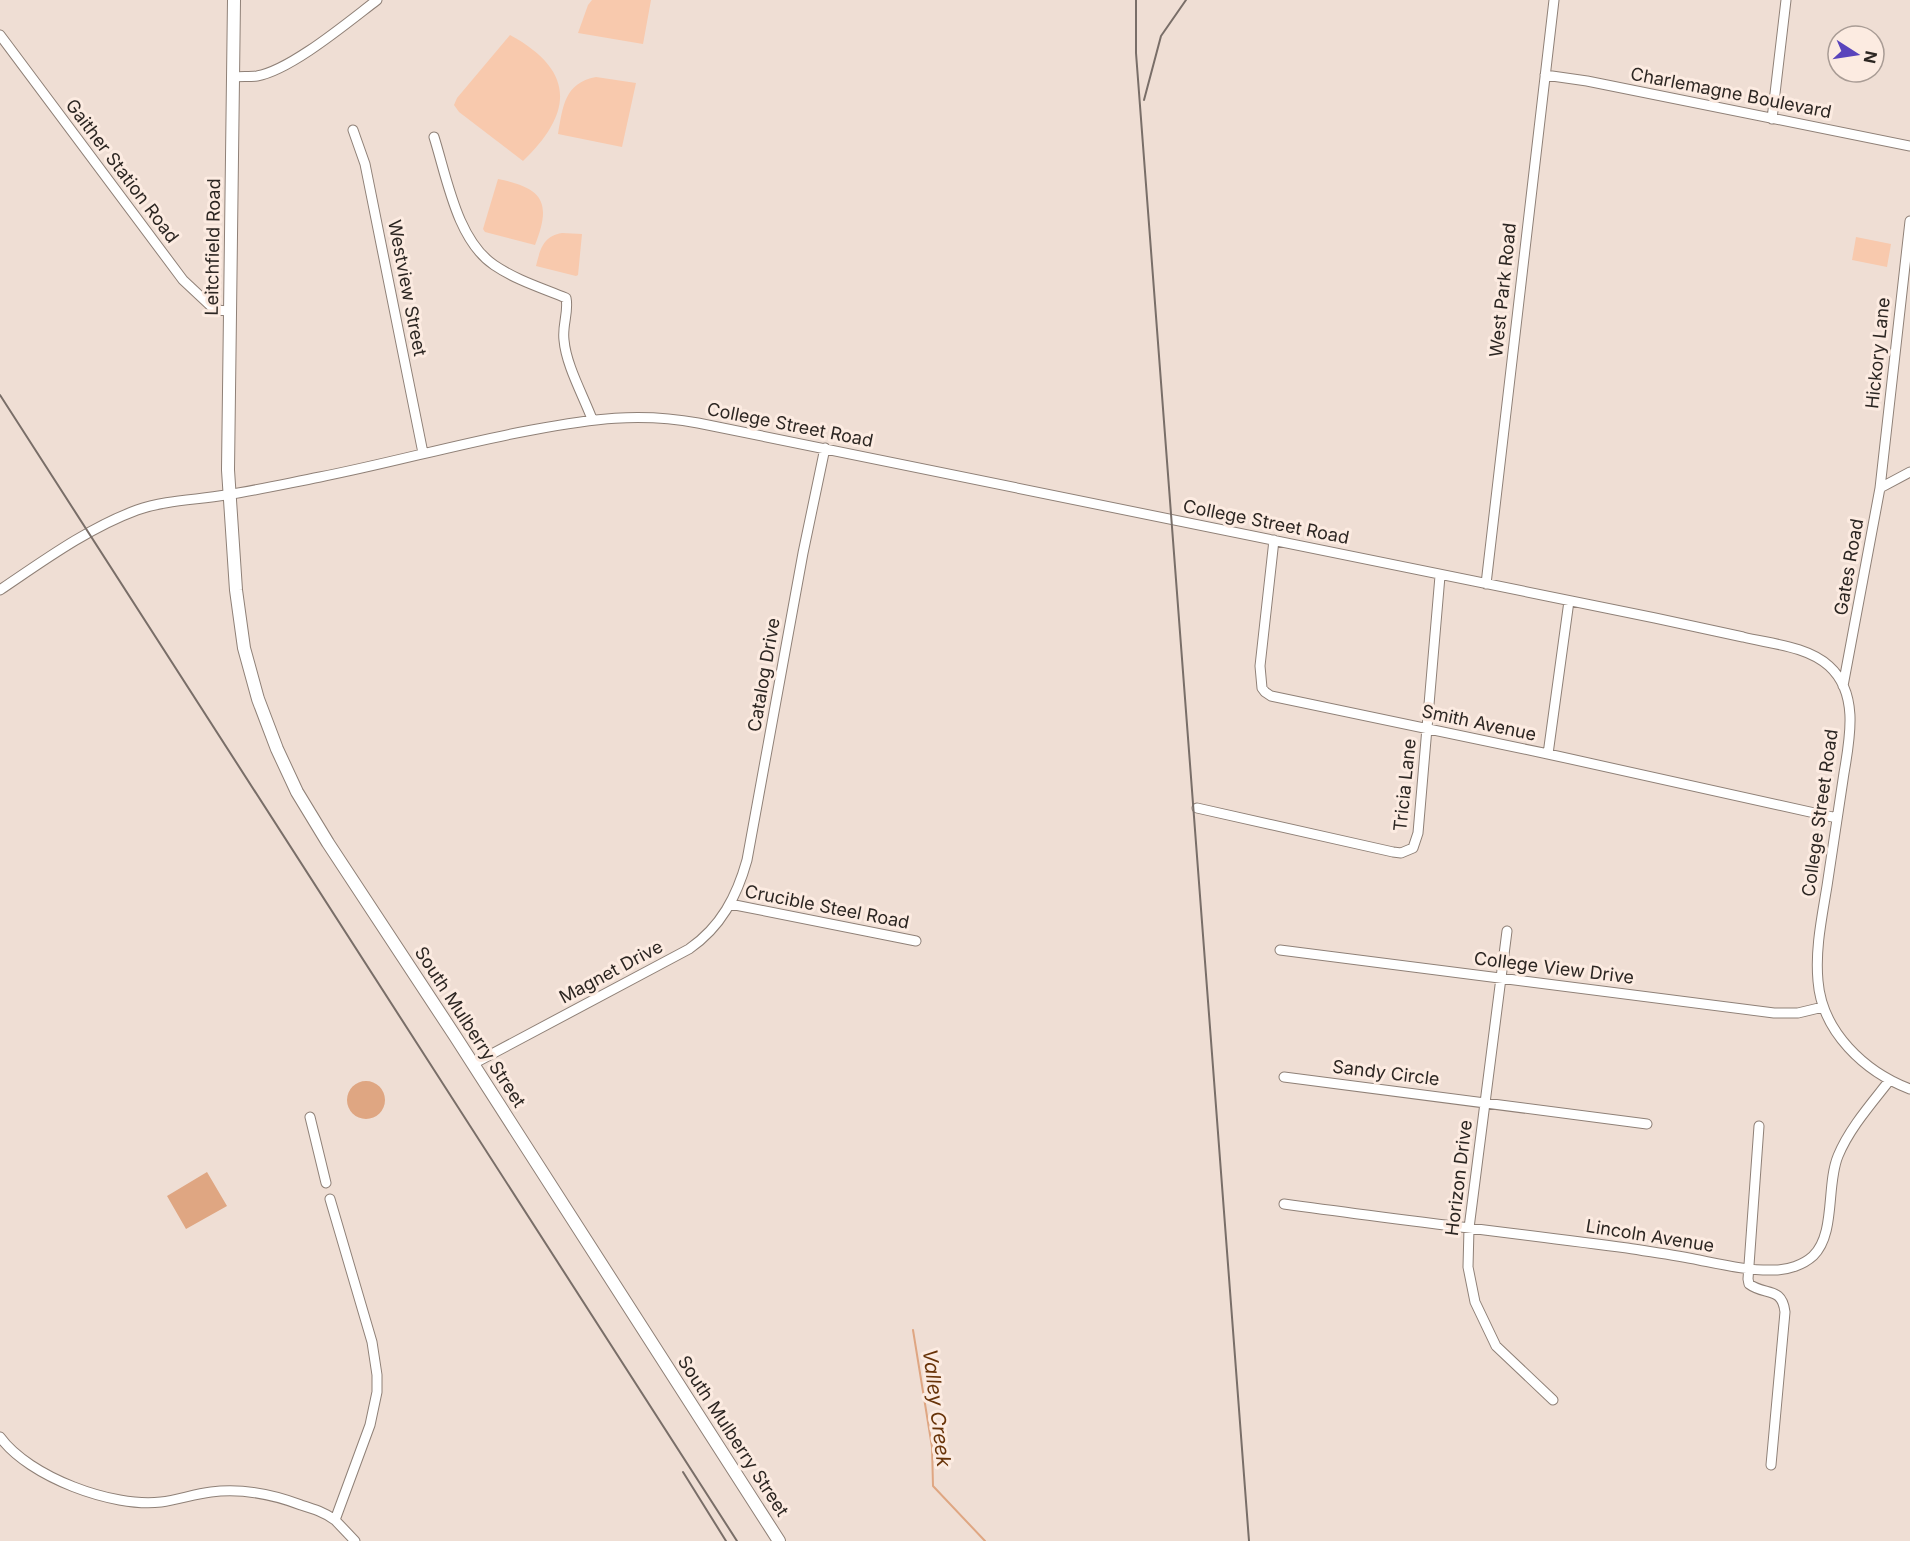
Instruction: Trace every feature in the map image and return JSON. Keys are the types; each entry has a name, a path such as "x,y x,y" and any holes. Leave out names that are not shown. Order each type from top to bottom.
{"main road":[{"name":"Leitchfield Road","path":"229,495 234,0"},
{"name":"South Mulberry Street","path":"229,495 232,550 244,648 258,699 277,749 297,792 778,1541"}],"street":[{"path":"233,77 256,76 276,69 336,31 377,0"},
{"name":"West Park Road","path":"1486,584 1554,0"},
{"path":"1772,119 1786,0"},
{"name":"Gaither Station Road","path":"0,35 183,280 215,310 230,311"},
{"name":"Charlemagne Boulevard","path":"1545,75 1587,81 1910,146"},
{"name":"Westview Street","path":"353,130 365,164 423,453"},
{"path":"434,137 460,219 477,250 504,271 566,298 568,307 564,340 572,369 592,419"},
{"name":"Hickory Lane","path":"1880,488 1910,221"},
{"name":"College Street Road","path":"0,590 89,532 136,510 164,503 229,495 326,476 498,436 592,419 626,417 678,420 825,448 1440,576 1655,618 1802,651 1816,657 1829,667 1843,686 1849,705 1850,733 1819,940 1818,982 1824,1007 1839,1036 1850,1050 1889,1081 1910,1089"},
{"name":"Catalog Drive","path":"730,904 737,892 747,860 801,563 825,448"},
{"path":"1880,488 1910,472"},
{"name":"Gates Road","path":"1843,686 1880,488"},
{"name":"Smith Avenue","path":"1274,540 1260,666 1260,681 1264,692 1288,701 1548,754 1837,818"},
{"name":"Tricia Lane","path":"1197,808 1393,852 1408,851 1413,848 1418,833 1440,576"},
{"path":"1548,754 1569,601"},
{"name":"Crucible Steel Road","path":"730,904 916,941"},
{"name":"Magnet Drive","path":"473,1064 689,949 706,937 730,904"},
{"name":"Horizon Drive","path":"1507,931 1469,1228 1468,1267 1475,1302 1496,1346 1553,1400"},
{"name":"College View Drive","path":"1280,950 1781,1013 1798,1013 1824,1007"},
{"name":"Sandy Circle","path":"1284,1077 1647,1124"},
{"name":"Lincoln Avenue","path":"1284,1204 1669,1254 1750,1268 1774,1270 1790,1268 1805,1262 1818,1250 1825,1234 1832,1174 1838,1155 1854,1128 1889,1081"},
{"path":"310,1117 326,1183"},
{"path":"1759,1126 1749,1284 1775,1293 1784,1304 1785,1312 1772,1465"},
{"path":"330,1199 372,1342 377,1375 377,1392 370,1425 334,1520"},
{"path":"0,1437 5,1451 53,1478 94,1493 125,1501 161,1502 212,1492 264,1493 326,1513 356,1541"}],"shaded area":[{"path":"592,0 651,0 643,44 578,33"},
{"path":"510,35 532,49 547,63 556,78 560,94 558,110 551,126 540,143 523,161 459,112 454,105 457,98"},
{"path":"596,77 636,83 622,147 558,134 564,106 571,91 585,80"},
{"path":"498,179 525,187 540,199 543,218 535,245 485,232 483,229"},
{"path":"562,233 582,234 578,275 576,276 536,266 546,241"},
{"path":"1856,237 1891,244 1887,267 1852,260"},
{"path":"366,1081 380,1086 385,1100 380,1114 366,1119 352,1114 347,1100 352,1086"},
{"path":"207,1172 227,1206 186,1229 167,1196"}],"waterway":[{"name":"Valley Creek","path":"913,1330 932,1447 933,1486 985,1541"}],"railway":[{"path":"1136,0 1136,53 1249,1541"},
{"path":"1144,100 1161,36 1186,0"},
{"path":"0,395 737,1541"},
{"path":"683,1472 726,1541"}]}
